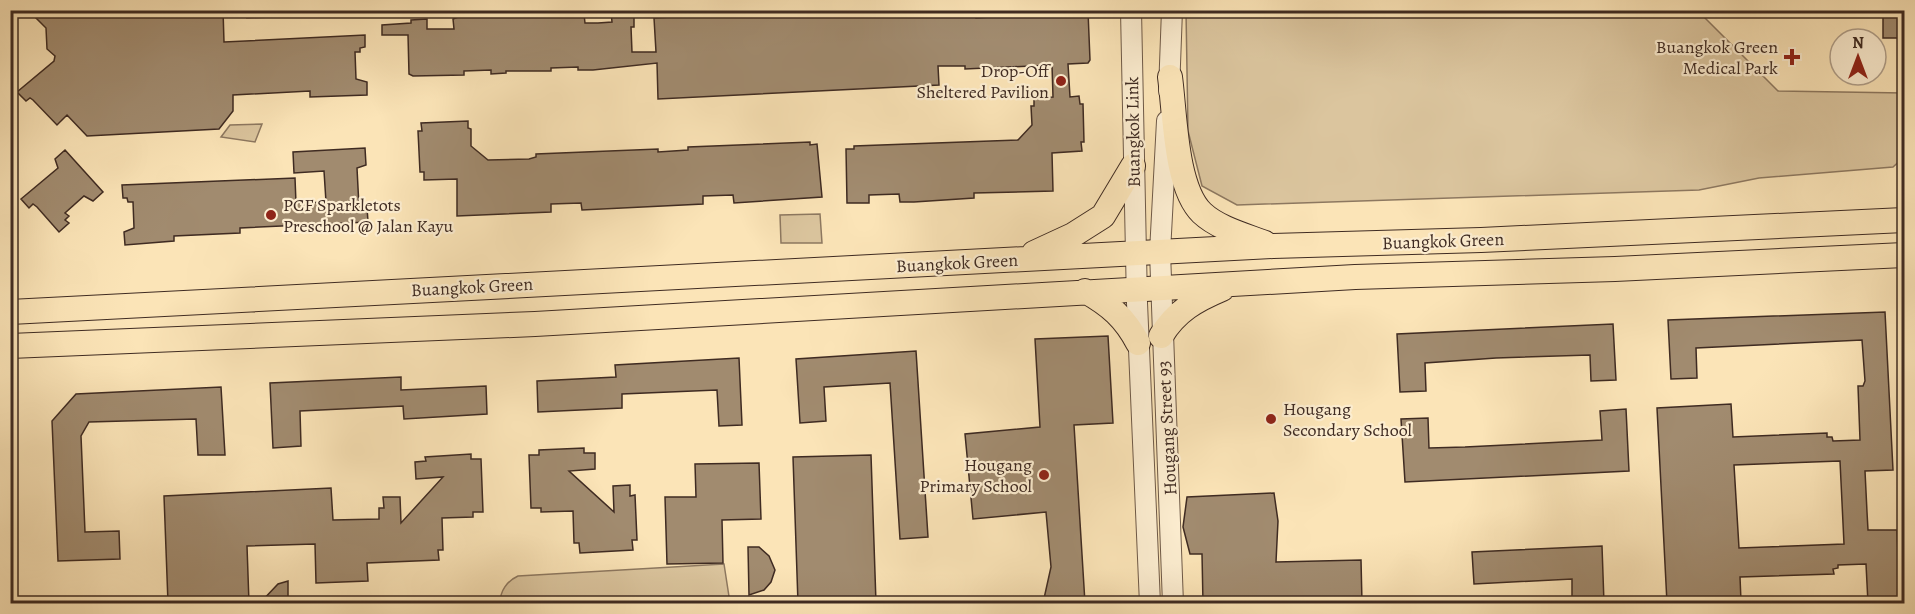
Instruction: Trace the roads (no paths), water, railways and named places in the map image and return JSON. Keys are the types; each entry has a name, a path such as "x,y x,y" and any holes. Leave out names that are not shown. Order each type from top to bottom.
{"main road":[{"path":"1170,77 1182,171 1190,193 1201,212 1224,227 1273,246"},
{"path":"1021,259 1073,235 1103,216 1133,166"},
{"path":"1840,224 1905,202"},
{"name":"Buangkok Green","path":"10,312 1273,246 1481,240 1905,220"},
{"name":"Buangkok Green","path":"10,346 535,324 1085,291 1905,255"},
{"path":"1870,256 1905,272"},
{"path":"1161,336 1170,321 1183,309 1233,284"},
{"path":"1085,291 1110,305 1128,324 1138,343"}],"street":[{"name":"Buangkok Link","path":"1131,10 1136,253"},
{"name":"Buangkok Link","path":"1160,252 1172,10"},
{"name":"Hougang Street 93","path":"1160,252 1161,336 1169,456 1173,603"},
{"name":"Hougang Street 93","path":"1136,253 1150,603"}],"place":[{"name":"Buangkok Green Medical Park","path":"1792,57"},
{"name":"Drop-Off Sheltered Pavilion","path":"1061,81"},
{"name":"PCF Sparkletots Preschool @ Jalan Kayu","path":"271,215"},
{"name":"Hougang Secondary School","path":"1271,419"},
{"name":"Hougang Primary School","path":"1044,475"}]}
